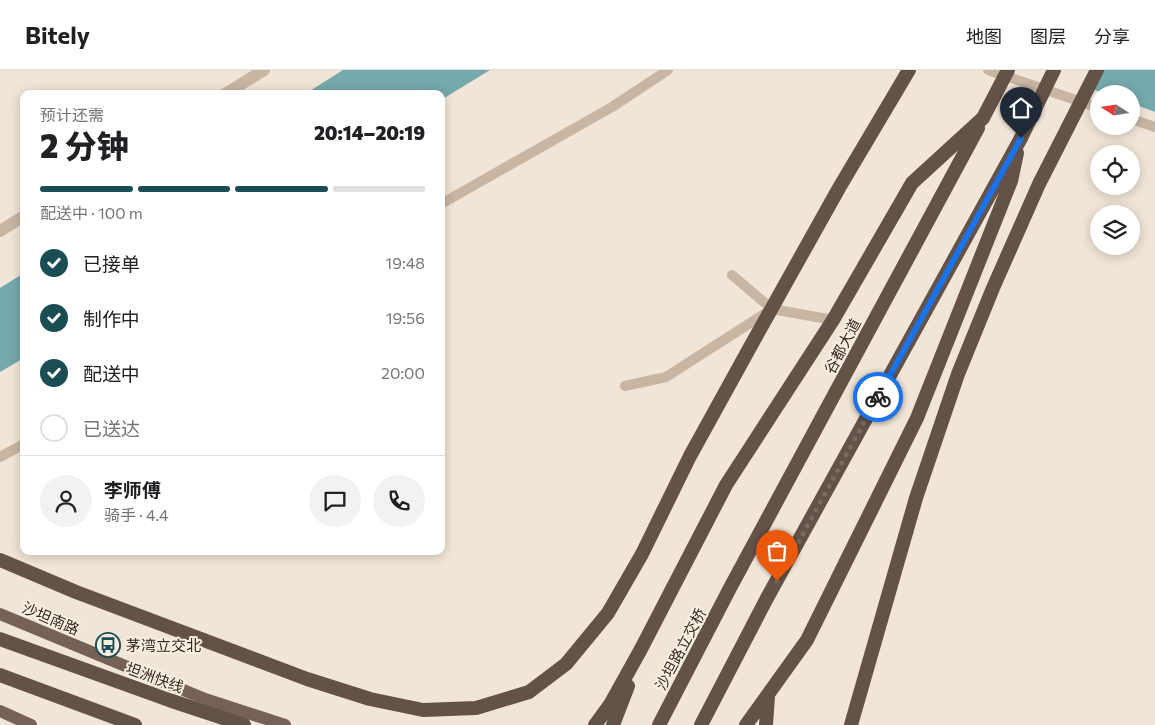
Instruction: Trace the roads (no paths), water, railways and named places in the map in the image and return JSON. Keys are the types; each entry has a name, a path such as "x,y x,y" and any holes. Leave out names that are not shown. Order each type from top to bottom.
{"highway":[{"path":"0,560 76,592 307,679 370,699 423,710 476,708 529,692 566,664 608,613 642,554 690,456 744,357 909,70"},
{"name":"谷都大道","path":"730,588 984,118 1008,70"},
{"path":"702,725 767,598 1021,138 1054,70"},
{"path":"851,725 916,498 958,374 1039,184 1097,70"},
{"path":"595,725 611,703 641,649 726,485 833,320 912,183 984,118"},
{"path":"746,725 807,640 917,418 1011,181 1021,138"},
{"name":"沙坦路立交桥","path":"659,725 730,588"},
{"name":"坦洲快线","path":"0,638 169,700 244,725"},
{"path":"613,725 641,649"},
{"path":"0,675 135,725"},
{"path":"766,725 768,694"}],"main road":[{"name":"沙坦南路","path":"0,614 204,699 285,725"},
{"path":"0,711 30,725"}],"street":[{"path":"232,90 264,70"},
{"path":"0,231 20,218"}],"lane":[{"path":"445,202 612,107 668,70"},
{"path":"988,70 1090,105"},
{"path":"1140,122 1155,127"},
{"path":"732,275 772,309 833,320"},
{"path":"625,386 666,377 772,309"},
{"path":"0,456 20,446"}],"water":[{"path":"343,70 490,70 445,98 445,90 311,90"},
{"path":"1041,70 1155,70 1155,112 1140,106 1140,85 1090,85 1090,88"},
{"path":"20,276 20,360 0,372 0,288"}],"place":[{"name":"茅湾立交北","path":"108,645"}]}
